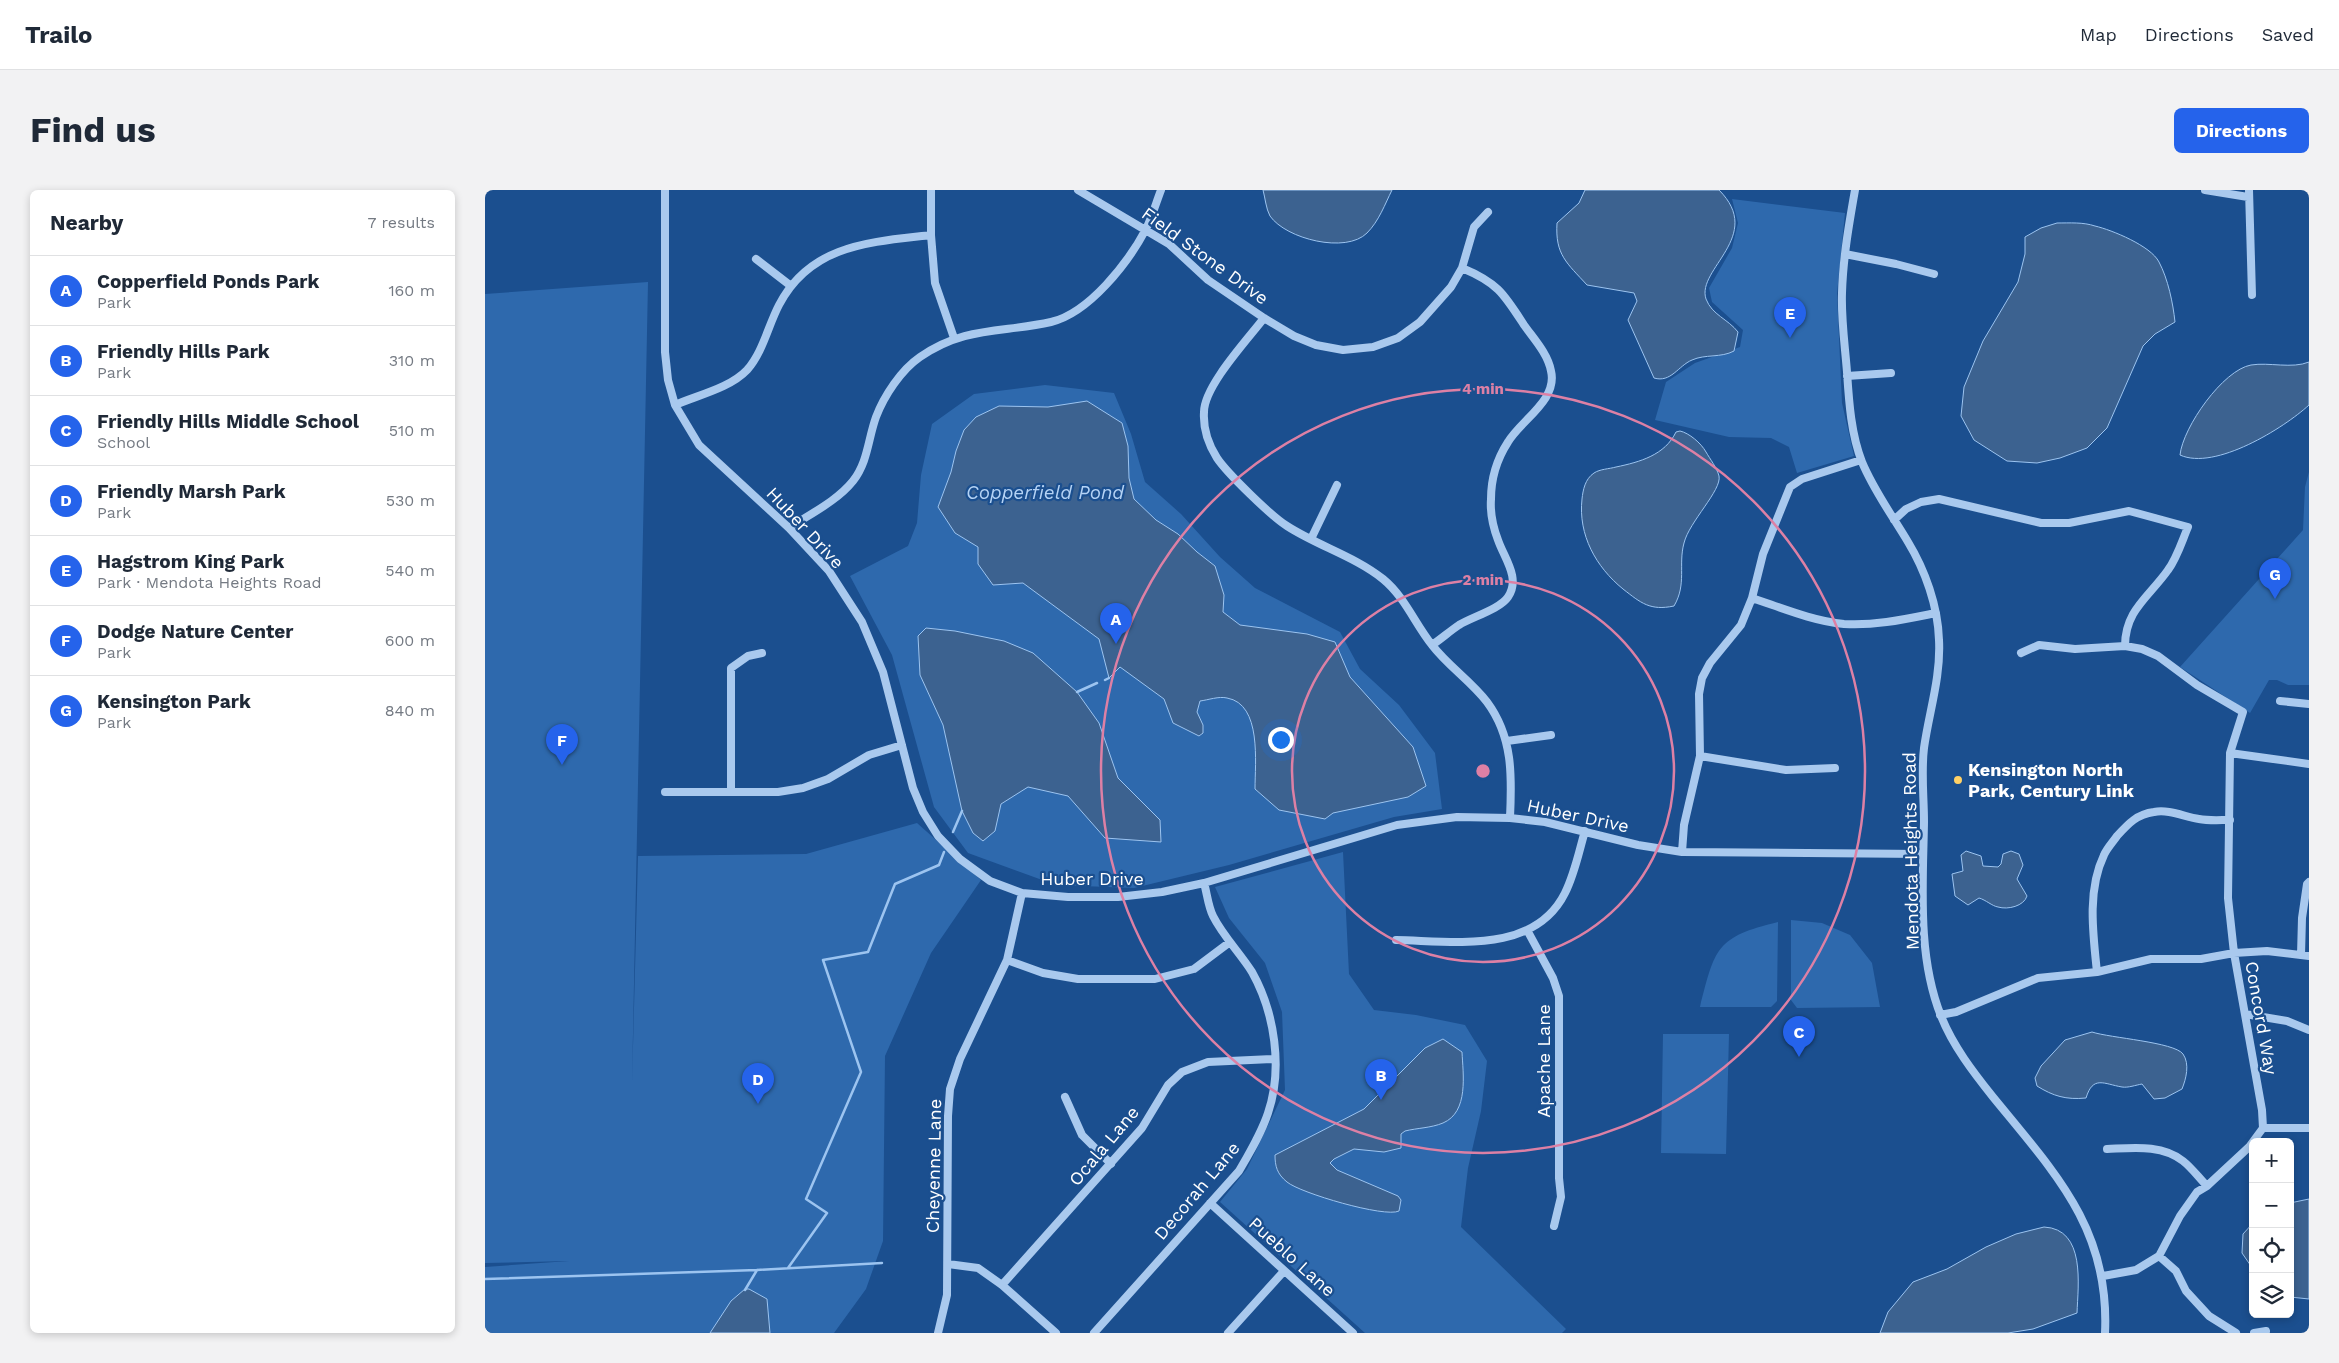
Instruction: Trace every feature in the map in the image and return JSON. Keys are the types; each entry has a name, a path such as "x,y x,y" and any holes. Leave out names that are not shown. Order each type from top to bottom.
{"street":[{"name":"Huber Drive","path":"665,190 665,352 668,380 675,405 699,445 789,528 829,571 861,622 883,672 919,804 938,836 961,859 990,881 1022,893 1118,897 1163,892 1204,883 1397,826 1457,817 1510,818 1545,822 1638,845 1682,852 1923,854"},
{"path":"931,190 931,235 935,283 954,338"},
{"name":"Field Stone Drive","path":"1077,190 1169,244 1208,280 1264,318 1294,336 1316,345 1343,350 1373,347 1398,338 1420,322 1451,287 1462,268 1475,228 1488,212"},
{"path":"789,528 842,492 853,481 864,463 876,417 892,386 919,358 954,338 980,331 1051,322 1073,314 1089,302 1125,262 1146,229 1161,190"},
{"name":"Mendota Heights Road","path":"1855,190 1845,254 1841,296 1849,412 1861,460 1876,492 1923,571 1936,613 1939,639 1936,694 1924,750 1923,854 1925,944 1941,1016 1968,1066 2052,1170 2071,1198 2092,1238 2103,1276 2106,1308 2105,1333"},
{"path":"2205,190 2249,194 2252,295"},
{"path":"675,405 732,382 747,371 757,357 779,305 791,286 813,264 840,250 862,243 931,235"},
{"path":"1845,254 1934,274"},
{"path":"756,259 791,286"},
{"path":"1432,645 1459,625 1498,606 1507,598 1512,589 1512,572 1498,541 1492,520 1490,501 1492,480 1498,460 1508,440 1548,395 1552,384 1552,372 1547,358 1501,290 1485,277 1462,268"},
{"path":"1264,318 1210,389 1204,410 1205,432 1217,459 1265,508 1286,526 1361,564 1384,580 1403,600 1432,645 1487,702 1499,722 1507,741 1512,773 1510,818"},
{"path":"1847,376 1891,374"},
{"path":"1682,852 1684,825 1700,756 1699,694 1702,678 1710,663 1741,625 1752,598 1763,554 1790,487 1802,479 1861,460"},
{"path":"1311,539 1337,485"},
{"path":"1894,520 1906,509 1921,502 1939,499 2041,523 2069,523 2129,511 2188,527 2169,569 2130,617 2125,630 2125,646 2075,650 2039,644 2021,653"},
{"path":"1752,598 1816,619 1845,624 1877,623 1936,613"},
{"name":"Concord Way","path":"2125,646 2142,649 2158,656 2197,685 2243,712 2230,753 2228,898 2234,953 2262,1110 2263,1128"},
{"path":"731,792 731,668 748,656 762,653"},
{"path":"2280,700 2309,704"},
{"path":"1507,741 1551,735"},
{"path":"665,792 777,792 803,788 828,779 869,755 902,745"},
{"path":"2230,753 2309,764"},
{"path":"1700,756 1786,770 1835,768"},
{"path":"2097,972 2092,924 2094,892 2104,853 2127,824 2136,818 2155,812 2166,812 2201,820 2230,820"},
{"path":"1395,940 1490,941 1509,938 1527,930 1548,915 1565,894 1572,877 1585,831"},
{"path":"1941,1016 1956,1012 2038,978 2097,972 2151,959 2201,958 2234,953 2267,952 2305,956 2304,897 2309,882"},
{"name":"Decorah Lane","path":"1094,1333 1239,1171 1255,1144 1269,1112 1274,1077 1274,1042 1267,1005 1252,973 1213,915 1204,883"},
{"name":"Cheyenne Lane","path":"938,1333 947,1295 948,1116 950,1089 960,1059 1007,960 1022,893"},
{"name":"Apache Lane","path":"1527,930 1553,978 1559,996 1559,1178 1561,1197 1554,1226"},
{"path":"1007,960 1043,973 1078,979 1155,979 1194,969 1230,942"},
{"path":"2245,1014 2279,1019 2309,1030"},
{"name":"Ocala Lane","path":"1002,1285 1142,1128 1168,1085 1182,1072 1208,1062 1274,1060"},
{"path":"1065,1097 1082,1135 1111,1164"},
{"path":"2103,1276 2136,1270 2159,1256 2180,1216 2197,1192 2207,1186 2249,1147 2263,1128 2309,1128"},
{"path":"2107,1148 2142,1148 2163,1151 2182,1160 2207,1186"},
{"name":"Pueblo Lane","path":"1210,1204 1353,1333"},
{"path":"2159,1256 2176,1271 2186,1291 2209,1316 2236,1333"},
{"path":"948,1264 978,1268 1002,1285 1056,1333"},
{"path":"1228,1333 1284,1271"},
{"path":"2254,1333 2265,1331"}],"shaded area":[{"path":"1732,199 1845,213 1837,294 1842,403 1854,456 1797,473 1789,447 1771,438 1729,437 1655,420 1666,382 1695,363 1740,347 1743,330 1712,302 1709,288 1732,248 1738,223"},
{"path":"648,282 632,1084 638,856 806,854 917,823 981,880 931,953 885,1056 883,1241 866,1289 834,1333 485,1333 485,1267 569,1261 485,1263 485,294"},
{"path":"1045,385 1114,393 1131,434 1145,482 1181,514 1220,557 1255,588 1340,632 1360,669 1399,705 1435,753 1442,809 1394,817 1229,865 1134,888 1056,885 968,853 934,807 892,655 850,576 908,546 917,523 921,475 932,424 974,394"},
{"path":"2309,472 2309,685 2288,685 2277,680 2269,680 2250,713 2180,667 2303,530 2305,487"},
{"path":"1343,852 1349,974 1374,1010 1416,1015 1465,1025 1487,1061 1481,1111 1468,1168 1461,1227 1566,1329 1562,1333 1365,1333 1220,1202 1247,1169 1285,1090 1282,1012 1265,963 1229,918 1215,887"},
{"path":"1791,920 1822,923 1850,935 1872,963 1880,1007 1797,1008 1791,1000"},
{"path":"1778,922 1777,1001 1771,1007 1700,1007 1710,971 1721,948 1742,933"},
{"path":"1663,1034 1729,1034 1726,1154 1661,1153"}],"water":[{"path":"1263,190 1392,190 1378,218 1367,233 1357,239 1331,243 1302,237 1278,224 1270,216"},
{"path":"1585,190 1719,190 1731,207 1735,222 1732,237 1726,250 1710,276 1706,288 1706,299 1712,309 1738,332 1734,351 1724,355 1697,358 1670,376 1660,379 1654,378 1628,320 1637,301 1634,293 1587,285 1568,264 1560,251 1557,223 1579,203"},
{"path":"2057,223 2081,223 2102,228 2121,235 2148,250 2159,262 2165,276 2175,322 2155,334 2143,346 2107,428 2087,448 2060,458 2037,463 2007,461 1974,440 1961,416 1964,387 1983,341 2018,282 2025,254 2025,237 2041,228"},
{"path":"2309,362 2309,405 2283,425 2248,445 2230,452 2211,457 2195,458 2180,455 2188,430 2206,401 2217,388 2240,369 2251,365 2295,365"},
{"name":"Copperfield Pond","path":"1087,401 1122,423 1128,446 1129,478 1134,499 1156,520 1178,534 1215,566 1224,595 1223,612 1240,625 1307,634 1335,642 1350,677 1413,747 1426,786 1408,797 1333,813 1325,819 1279,810 1255,789 1254,736 1246,711 1238,703 1227,698 1200,701 1197,712 1203,725 1203,733 1199,736 1173,723 1164,699 1120,667 1109,678 1099,639 1023,583 993,585 978,564 978,547 955,533 938,507 964,430 976,417 999,406 1048,407"},
{"path":"1680,431 1691,436 1704,449 1717,470 1719,482 1711,498 1692,526 1684,543 1680,590 1674,606 1652,607 1629,594 1613,580 1597,560 1586,537 1583,525 1582,499 1584,488 1591,475 1602,470 1643,460 1659,452 1676,432"},
{"path":"926,628 955,631 1004,641 1033,653 1077,692 1099,723 1118,778 1160,820 1161,842 1105,838 1068,796 1028,787 1001,804 995,831 983,841 973,833 962,811 943,725 920,675 918,636"},
{"path":"1966,851 1981,856 1983,866 1998,867 2001,864 2003,854 2011,851 2019,854 2023,865 2017,879 2027,896 2023,902 2019,905 2002,908 1979,898 1968,905 1955,896 1952,874 1963,871 1961,855"},
{"path":"2092,1032 2155,1043 2177,1050 2183,1054 2187,1067 2182,1089 2165,1098 2154,1099 2142,1084 2124,1087 2100,1083 2092,1086 2086,1098 2066,1098 2054,1095 2037,1086 2035,1078 2041,1066 2065,1040"},
{"path":"1443,1039 1462,1052 1463,1092 1461,1102 1451,1118 1438,1125 1405,1131 1401,1134 1401,1148 1384,1152 1354,1149 1330,1163 1337,1170 1398,1196 1401,1200 1399,1211 1377,1211 1324,1198 1295,1187 1281,1176 1276,1166 1275,1155 1364,1109 1425,1048"},
{"path":"2309,1199 2309,1299 2294,1297 2294,1202"},
{"path":"2044,1227 2058,1230 2067,1237 2073,1248 2077,1260 2078,1274 2077,1313 2033,1329 2008,1333 1880,1333 1888,1312 1913,1282 1947,1269 1986,1247 2016,1234"},
{"path":"2249,1227 2249,1263 2242,1253 2243,1234"},
{"path":"745,1289 749,1289 767,1299 770,1333 710,1333 731,1301"}],"waterway":[{"path":"1105,680 1109,678"},
{"path":"1077,692 1097,683"},
{"path":"953,832 962,811"},
{"path":"788,1268 827,1213 806,1199 861,1072 823,960 868,952 895,884 939,865 944,852"},
{"path":"485,1279 757,1270 882,1263"},
{"path":"745,1290 757,1270"}],"place":[{"name":"Hagstrom King Park","path":"1790,338"},
{"name":"Kensington Park","path":"2275,599"},
{"name":"Copperfield Ponds Park","path":"1116,644"},
{"name":"Dodge Nature Center","path":"562,765"},
{"name":"Kensington North Park, Century Link","path":"1958,780"},
{"name":"Friendly Hills Middle School","path":"1799,1057"},
{"name":"Friendly Hills Park","path":"1381,1100"},
{"name":"Friendly Marsh Park","path":"758,1104"}]}
